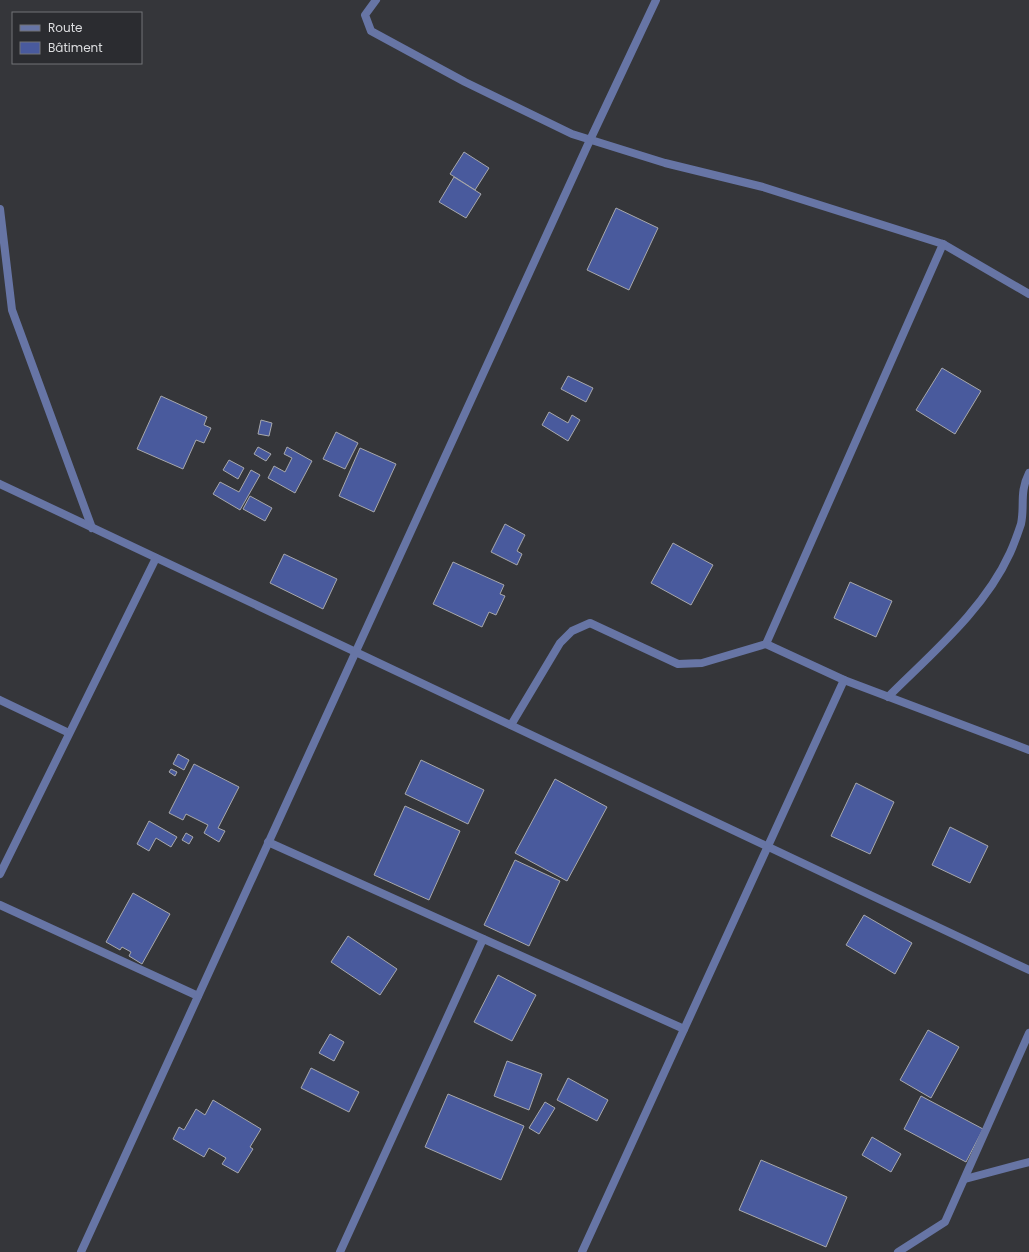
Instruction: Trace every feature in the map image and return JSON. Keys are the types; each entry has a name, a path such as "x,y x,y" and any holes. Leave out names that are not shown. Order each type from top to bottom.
{"street":[{"path":"376,0 365,15 371,31 465,82 572,134 665,162 763,188 943,244 1029,294"},
{"path":"81,1252 590,140 656,0"},
{"path":"0,209 12,310 92,528"},
{"path":"766,644 943,244"},
{"path":"888,697 953,632 988,592 1010,553 1021,523 1023,484 1029,473"},
{"path":"0,484 1029,970"},
{"path":"0,874 156,558"},
{"path":"511,725 560,643 572,631 590,623 678,664 702,663 766,644 844,680 1029,750"},
{"path":"582,1252 844,680"},
{"path":"0,700 69,733"},
{"path":"268,842 483,940 684,1029"},
{"path":"0,905 198,996"},
{"path":"340,1252 483,940"},
{"path":"898,1252 945,1222 1029,1033"},
{"path":"965,1179 1029,1162"}],"building":[{"path":"464,152 489,168 475,190 450,174"},
{"path":"454,177 481,194 466,218 439,202"},
{"path":"616,208 658,228 629,290 587,270"},
{"path":"942,368 981,391 955,434 916,410"},
{"path":"568,376 593,388 586,402 561,389"},
{"path":"161,396 207,417 204,425 211,428 204,443 196,440 183,469 137,449"},
{"path":"549,412 568,423 572,415 580,420 568,441 542,425"},
{"path":"261,420 272,423 269,436 258,434"},
{"path":"336,432 358,443 345,469 323,459"},
{"path":"258,447 271,454 266,461 254,454"},
{"path":"287,447 312,461 295,493 268,478 274,466 285,472 292,458 284,454"},
{"path":"360,448 396,464 374,512 339,496"},
{"path":"229,460 244,468 238,479 223,470"},
{"path":"251,470 260,475 240,510 213,494 220,482 239,492"},
{"path":"250,496 272,508 265,521 243,509"},
{"path":"505,524 525,535 517,551 522,554 517,565 491,552"},
{"path":"673,543 713,565 691,605 651,583"},
{"path":"284,554 337,579 323,609 270,583"},
{"path":"453,562 504,585 500,594 505,596 496,615 489,612 482,627 433,604"},
{"path":"850,582 892,601 876,637 834,618"},
{"path":"178,754 189,760 184,770 173,764"},
{"path":"421,760 484,790 468,824 405,794"},
{"path":"194,764 239,787 218,828 225,831 219,842 204,833 208,825 186,814 183,820 169,813"},
{"path":"171,769 177,772 175,776 169,772"},
{"path":"555,779 607,807 567,881 515,853"},
{"path":"856,783 894,802 870,854 831,836"},
{"path":"405,806 460,831 429,900 374,875"},
{"path":"149,821 177,837 171,847 156,838 149,851 137,844"},
{"path":"950,827 988,846 970,883 932,865"},
{"path":"186,833 193,837 189,844 182,840"},
{"path":"515,860 560,881 529,946 484,925"},
{"path":"133,893 170,914 142,964 129,956 131,952 122,947 120,950 106,942"},
{"path":"864,915 912,943 895,974 846,945"},
{"path":"348,936 397,969 380,995 331,962"},
{"path":"498,975 536,995 512,1041 474,1022"},
{"path":"928,1030 959,1047 931,1098 900,1080"},
{"path":"330,1034 344,1042 334,1061 319,1053"},
{"path":"507,1061 542,1074 529,1110 494,1096"},
{"path":"311,1068 359,1092 349,1112 301,1088"},
{"path":"568,1078 608,1100 597,1121 557,1100"},
{"path":"448,1094 524,1126 501,1180 425,1147"},
{"path":"921,1096 983,1129 966,1162 904,1129"},
{"path":"213,1100 261,1129 250,1147 253,1149 238,1173 222,1164 226,1158 209,1148 204,1157 173,1139 179,1127 184,1130 196,1109 205,1115"},
{"path":"545,1102 555,1108 539,1134 529,1128"},
{"path":"872,1137 901,1154 891,1172 862,1155"},
{"path":"761,1160 847,1197 826,1247 739,1210"}]}
